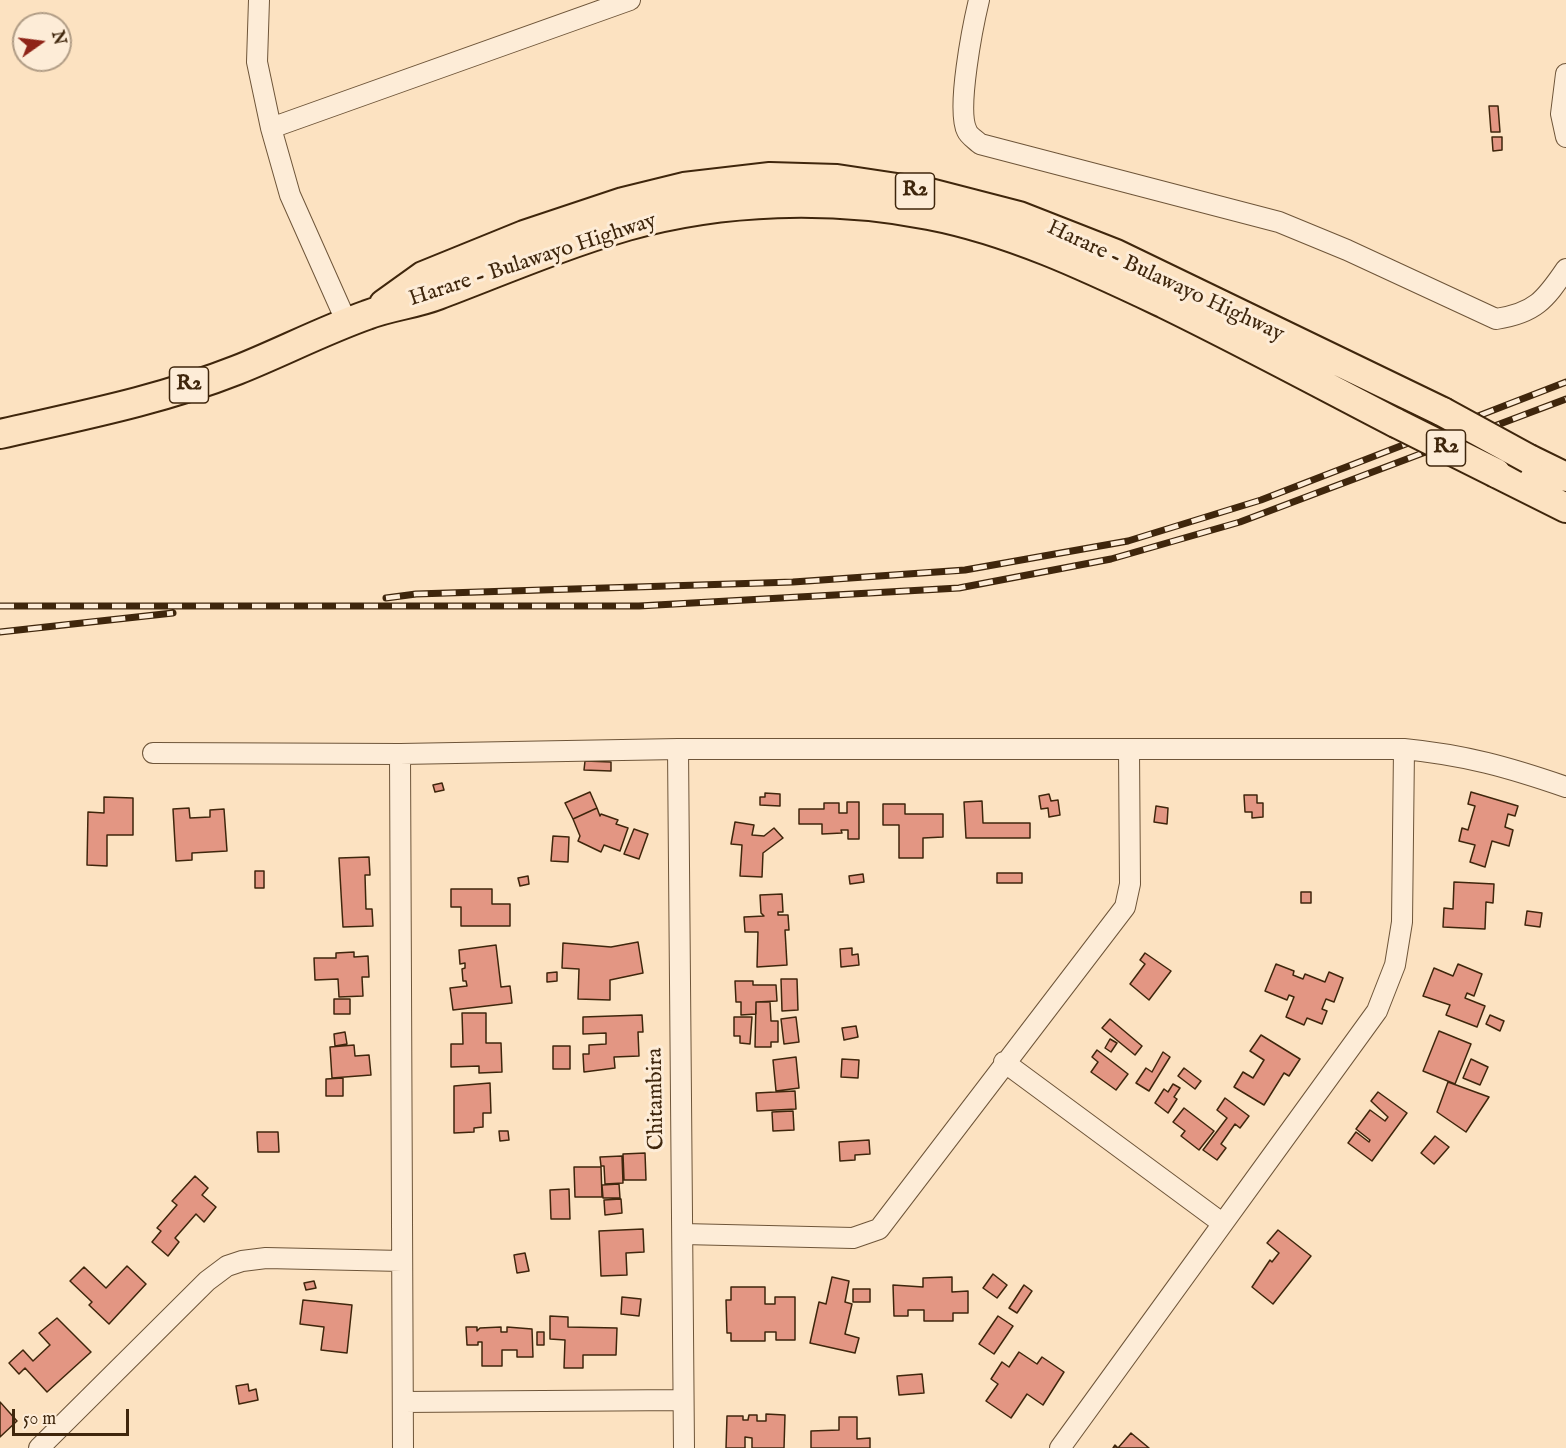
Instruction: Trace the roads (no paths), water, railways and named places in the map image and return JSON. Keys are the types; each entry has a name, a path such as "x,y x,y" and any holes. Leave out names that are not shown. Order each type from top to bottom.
{"highway":[{"name":"Harare - Bulawayo Highway","path":"358,318 423,276 524,235 623,202 684,188 770,177 837,179 930,193 1019,216 1116,254 1443,412 1566,477"},
{"name":"Harare - Bulawayo Highway","path":"0,434 120,406 234,371 358,318 433,297 530,258 638,224 689,212 769,204 836,204 929,215 1012,237 1106,275 1566,508"}],"street":[{"path":"259,0 257,62 271,128 290,195 358,318"},
{"path":"271,128 589,8 630,0"},
{"path":"980,0 974,20 962,111 967,132 980,144 1279,222 1347,249 1496,319 1521,315 1548,296 1566,269"},
{"path":"1566,74 1561,114 1566,137"},
{"path":"153,753 400,754 678,749 1404,750 1456,754 1510,768 1566,787"},
{"name":"Chitambira","path":"678,749 684,1448"},
{"path":"682,1234 853,1238 873,1232 887,1220 1004,1062 1125,907 1131,884 1129,750"},
{"path":"1060,1448 1377,1011 1395,965 1402,922 1404,750"},
{"path":"400,754 403,1448"},
{"path":"1004,1062 1222,1222"},
{"path":"39,1448 199,1288 227,1266 242,1261 266,1258 402,1261"},
{"path":"403,1402 683,1400"}],"railway":[{"path":"386,598 416,594 793,582 965,570 1128,541 1261,500 1566,382"},
{"path":"0,606 639,606 959,588 1111,559 1240,522 1566,399"},
{"path":"0,632 173,613"}]}
